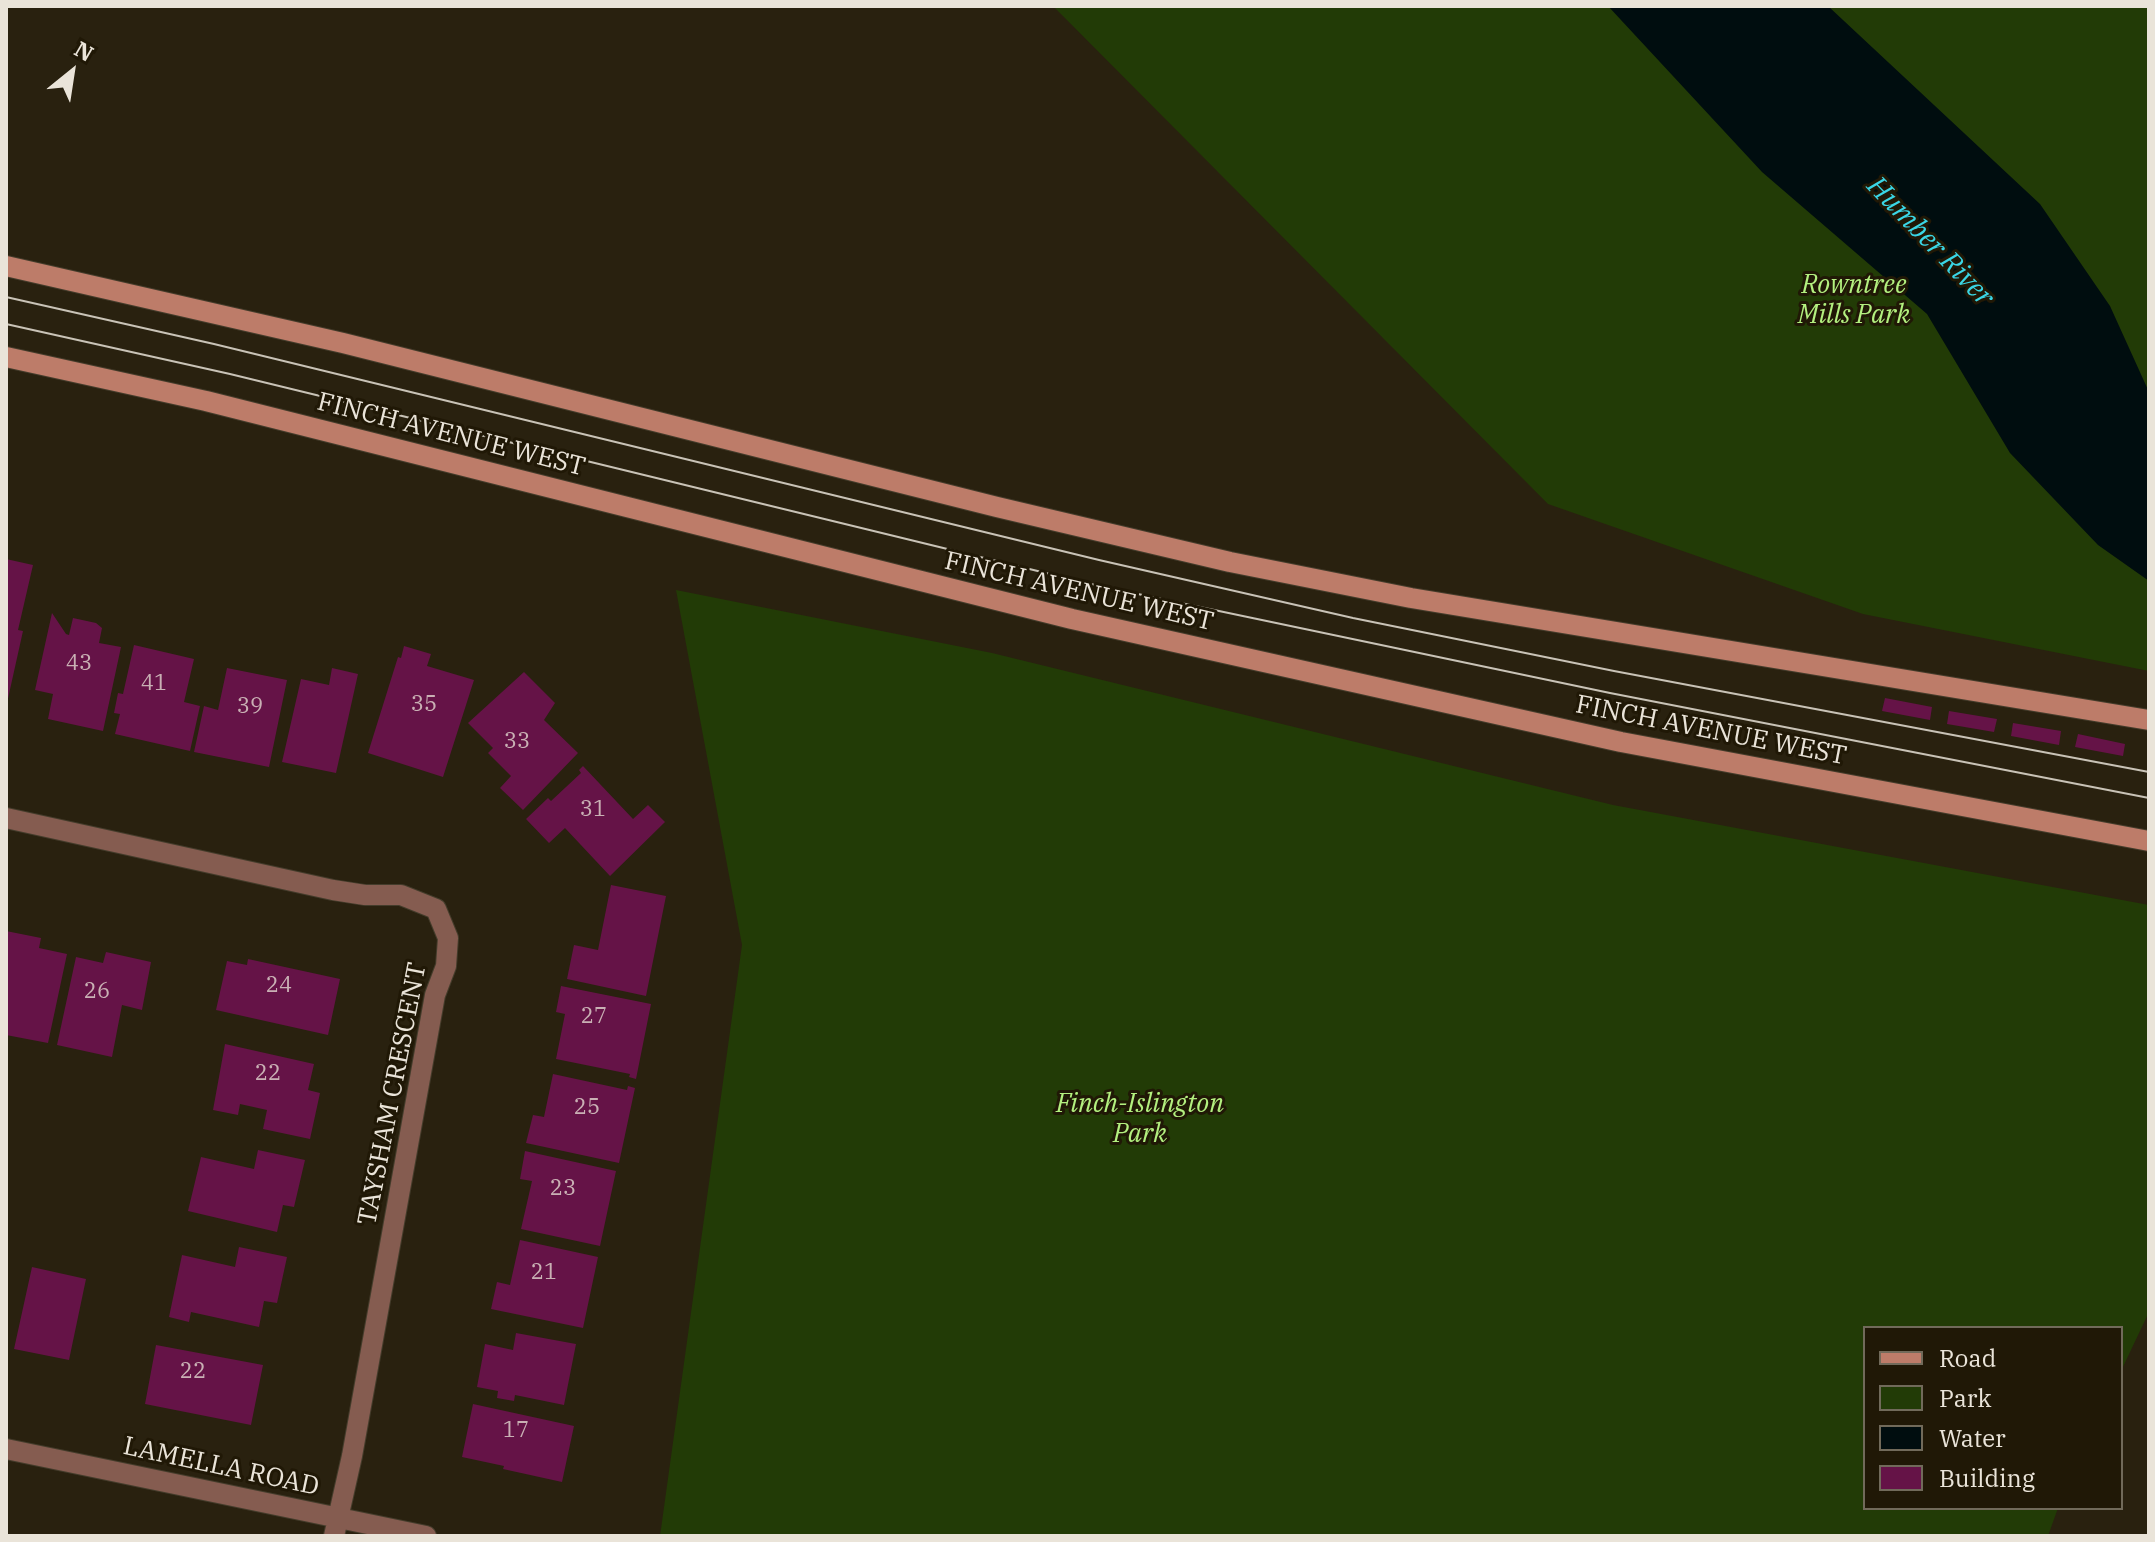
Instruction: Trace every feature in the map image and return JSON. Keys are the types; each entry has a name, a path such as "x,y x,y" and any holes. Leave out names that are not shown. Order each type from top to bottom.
{"main road":[{"path":"6,266 343,343 997,507 1230,562 1411,598 2149,720"},
{"name":"FINCH AVENUE WEST","path":"6,357 206,401 1072,619 1621,742 2149,841"}],"street":[{"name":"TAYSHAM CRESCENT","path":"6,818 333,890 365,895 401,895 436,909 448,938 446,966 435,995 336,1527"},
{"name":"LAMELLA ROAD","path":"6,1449 336,1527 426,1536"}],"green space":[{"name":"Rowntree Mills Park","path":"1053,6 2149,6 2149,671 1863,614 1548,504"},
{"name":"Finch-Islington Park","path":"676,590 992,653 1613,805 2149,905 2149,1312 2123,1367 2123,1326 1863,1326 1863,1510 2057,1510 2048,1536 660,1536 742,945"}],"water":[{"name":"Humber River","path":"1608,6 1828,6 2040,204 2110,306 2149,392 2149,581 2098,545 2010,453 1927,314 1762,172"}],"building":[{"path":"6,559 33,565 18,630 23,631 7,703"},
{"path":"52,613 66,634 69,635 73,618 96,623 102,628 99,643 121,647 103,731 48,719 53,694 35,690"},
{"path":"134,645 194,659 184,702 200,706 190,751 115,734 120,714 114,713 118,693 123,694"},
{"path":"404,646 431,654 427,666 474,680 443,777 368,753"},
{"path":"227,668 287,680 269,767 194,752 204,706 218,710"},
{"path":"332,668 358,674 336,773 282,762 301,679 329,685"},
{"path":"524,672 555,703 544,720 578,753 523,810 500,788 511,776 488,753 493,748 468,723"},
{"path":"1885,698 1932,707 1930,720 1882,711"},
{"path":"1949,711 1997,719 1994,732 1947,724"},
{"path":"2013,723 2061,731 2059,745 2011,736"},
{"path":"2078,734 2125,744 2123,756 2075,747"},
{"path":"583,766 633,819 648,805 665,822 610,876 565,828 549,843 526,819 548,798 551,801 581,773 579,770"},
{"path":"611,885 666,896 646,996 567,979 574,945 598,950"},
{"path":"6,931 41,938 39,948 67,954 48,1043 6,1035"},
{"path":"106,952 151,962 142,1010 122,1005 112,1057 57,1045 76,957 103,963"},
{"path":"248,959 340,979 328,1035 216,1010 227,961 247,965"},
{"path":"561,986 651,1004 636,1079 629,1077 630,1074 556,1059 565,1014 556,1012"},
{"path":"225,1044 314,1064 308,1090 320,1093 310,1139 263,1129 267,1110 240,1104 238,1115 213,1110"},
{"path":"553,1074 627,1090 628,1086 635,1088 619,1163 526,1143 533,1115 544,1117"},
{"path":"258,1150 305,1160 294,1207 283,1205 277,1232 188,1211 201,1157 254,1169"},
{"path":"525,1151 616,1171 600,1246 521,1229 532,1181 520,1179"},
{"path":"520,1240 598,1257 583,1328 491,1309 497,1282 510,1285"},
{"path":"239,1247 287,1257 277,1303 264,1301 259,1327 191,1312 189,1322 169,1317 182,1255 235,1267"},
{"path":"32,1267 86,1279 69,1360 14,1349"},
{"path":"516,1333 576,1344 564,1405 515,1395 514,1401 497,1398 498,1391 477,1387 485,1344 513,1350"},
{"path":"156,1345 263,1365 251,1425 145,1404"},
{"path":"473,1404 574,1426 562,1482 462,1457"}],"tram line":[{"path":"6,297 214,344 1099,560 1353,618 1614,671 2149,772"},
{"path":"6,324 230,374 1095,585 1610,693 2149,798"}]}
